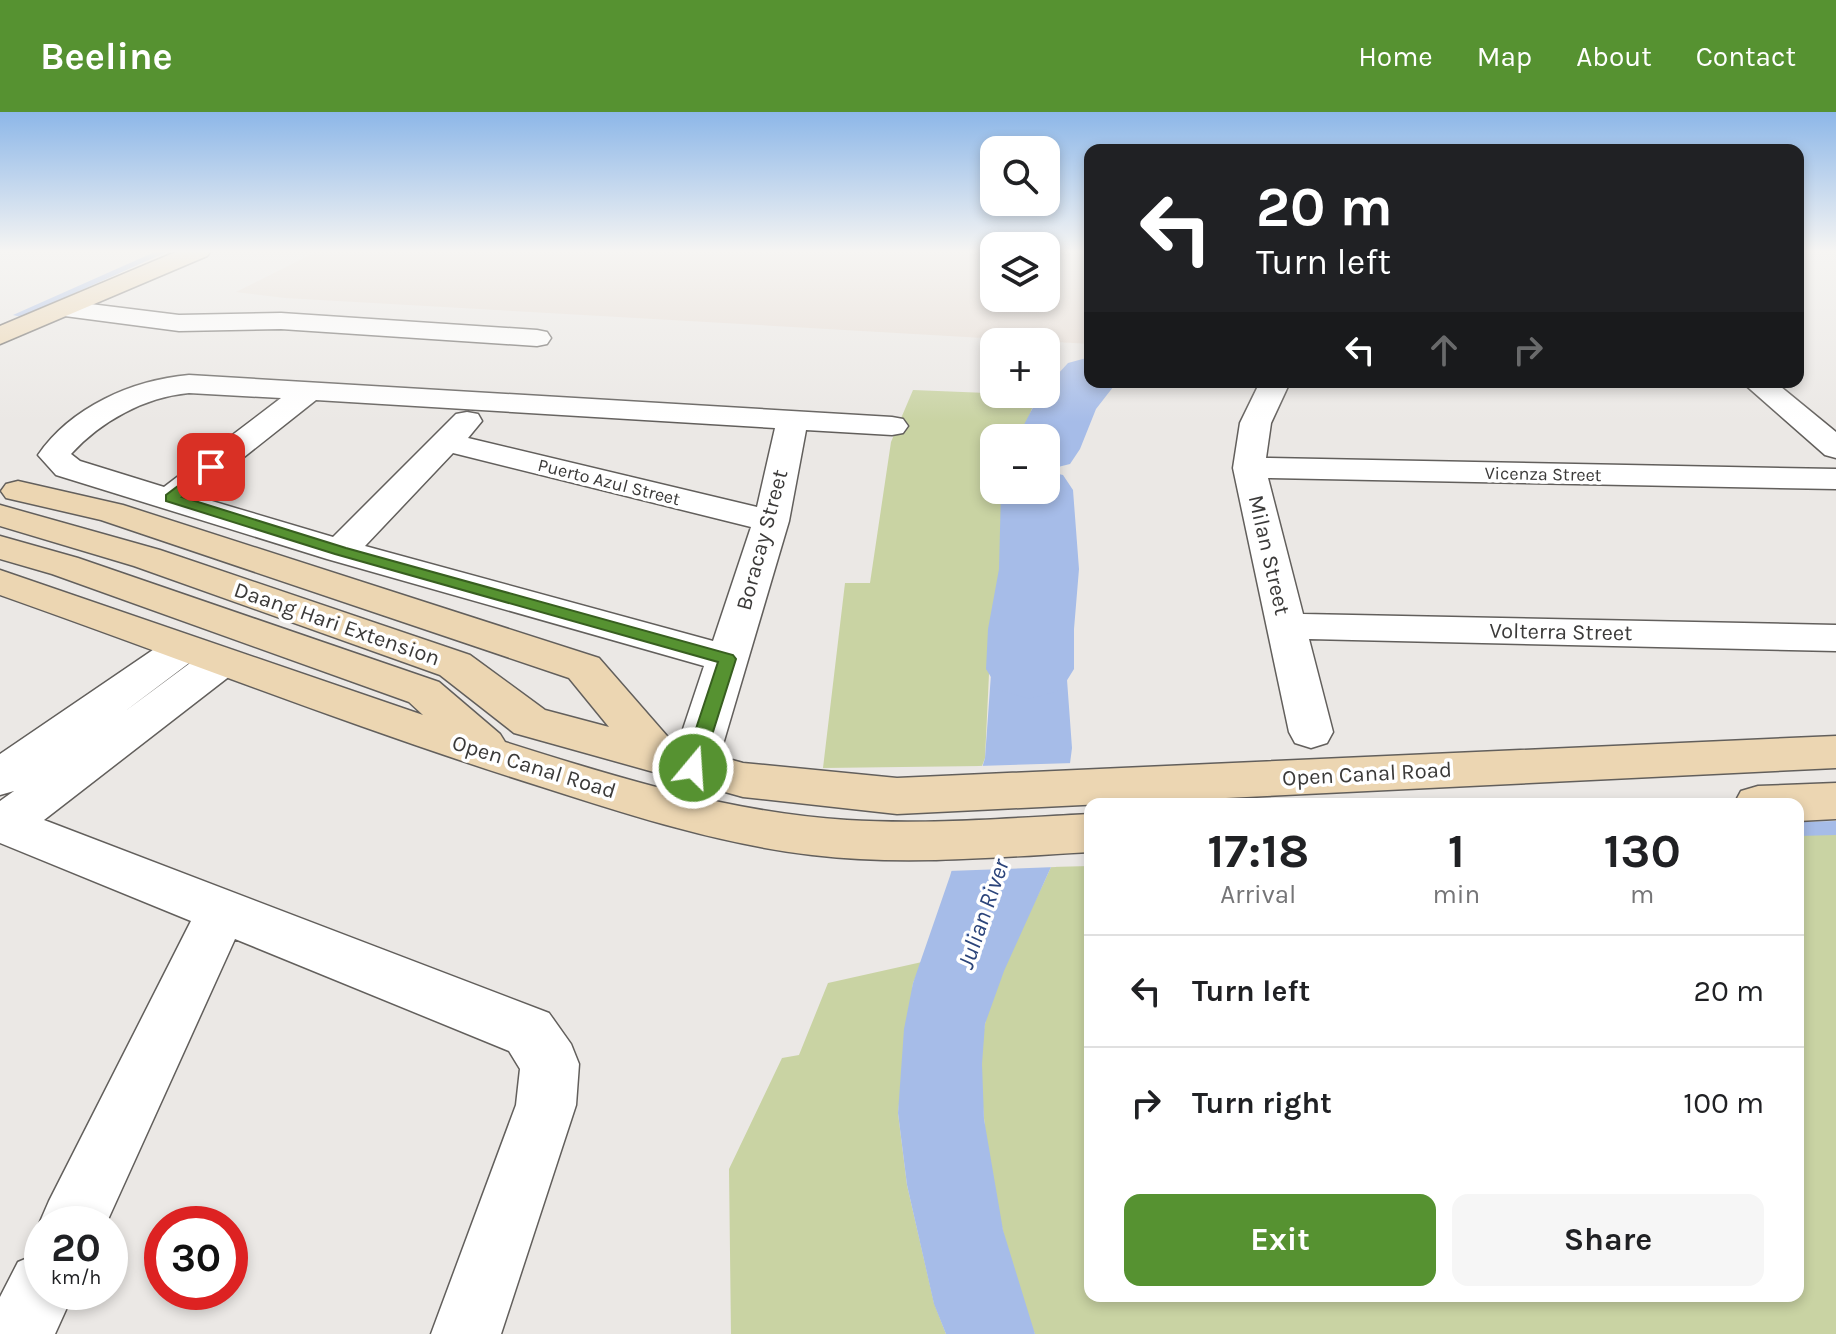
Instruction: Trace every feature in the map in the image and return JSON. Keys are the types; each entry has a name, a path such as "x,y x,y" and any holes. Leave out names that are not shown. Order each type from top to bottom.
{"main road":[{"path":"0,336 66,309"},
{"path":"0,489 111,512 584,668 676,764"},
{"name":"Daang Hari Extension","path":"0,515 147,558 455,665 530,722 676,764 898,818"},
{"name":"Daang Hari Extension","path":"0,547 65,566 424,692 520,764"},
{"name":"Open Canal Road","path":"0,582 520,764 722,821 813,837 898,818 1094,786 1836,752"},
{"path":"1804,802 1836,801"},
{"name":"Open Canal Road","path":"898,818 1084,833"}],"street":[{"path":"66,309 179,323 281,321 537,338"},
{"path":"727,659 340,551 68,468 54,455 69,438 117,403 146,389 189,384 892,426"},
{"name":"Milan Street","path":"1271,388 1260,405 1250,434 1249,468 1311,732"},
{"path":"1764,388 1836,448"},
{"path":"171,498 311,390"},
{"path":"340,551 487,400"},
{"name":"Boracay Street","path":"676,764 727,659 771,521 793,419"},
{"name":"Puerto Azul Street","path":"446,442 771,521"},
{"name":"Vicenza Street","path":"1249,468 1836,479"},
{"name":"Volterra Street","path":"1286,626 1836,638"},
{"path":"202,655 1,808 222,911 529,1032 550,1064 546,1105 466,1334"},
{"path":"81,1206 222,911"},
{"path":"19,1334 30,1310"}],"shaded area":[{"path":"460,308 980,308 980,312 1060,312 1060,308 1084,308 1084,344 1060,342 1060,328 980,328 980,338"}],"green space":[{"path":"913,390 980,393 980,408 1032,408 1026,424 980,424 980,504 1010,504 1003,590 989,674 982,766 823,768 845,583 870,583 891,442"},
{"path":"1836,834 1836,1334 1035,1334 1012,1267 993,1181 982,1094 982,1056 985,1024 997,984 1051,867 1084,866 1084,1302 1804,1302 1804,835"},
{"path":"922,962 913,983 898,1113 907,1185 934,1303 946,1334 731,1334 729,1169 782,1058 799,1055 828,983"}],"water":[{"path":"1008,538 1062,538 1063,625 1072,748 1065,802 1051,867 1004,971 985,1024 982,1064 984,1119 1003,1230 1035,1334 946,1334 934,1304 907,1185 898,1113 904,1029 913,983 950,876 985,758 994,632 1003,590"}],"pier":[{"path":"1074,763 1066,817 963,820 978,766"},
{"path":"1065,821 1056,867 948,871 962,825"}],"waterway":[{"path":"18,315 34,308"},
{"name":"Julian River","path":"1057,424 1065,405 1084,383"},
{"name":"Julian River","path":"1030,669 1031,629 1039,569 1037,504"},
{"path":"1804,829 1836,828"}],"route":[{"path":"211,467 171,498 340,551 727,659 693,768"}]}
